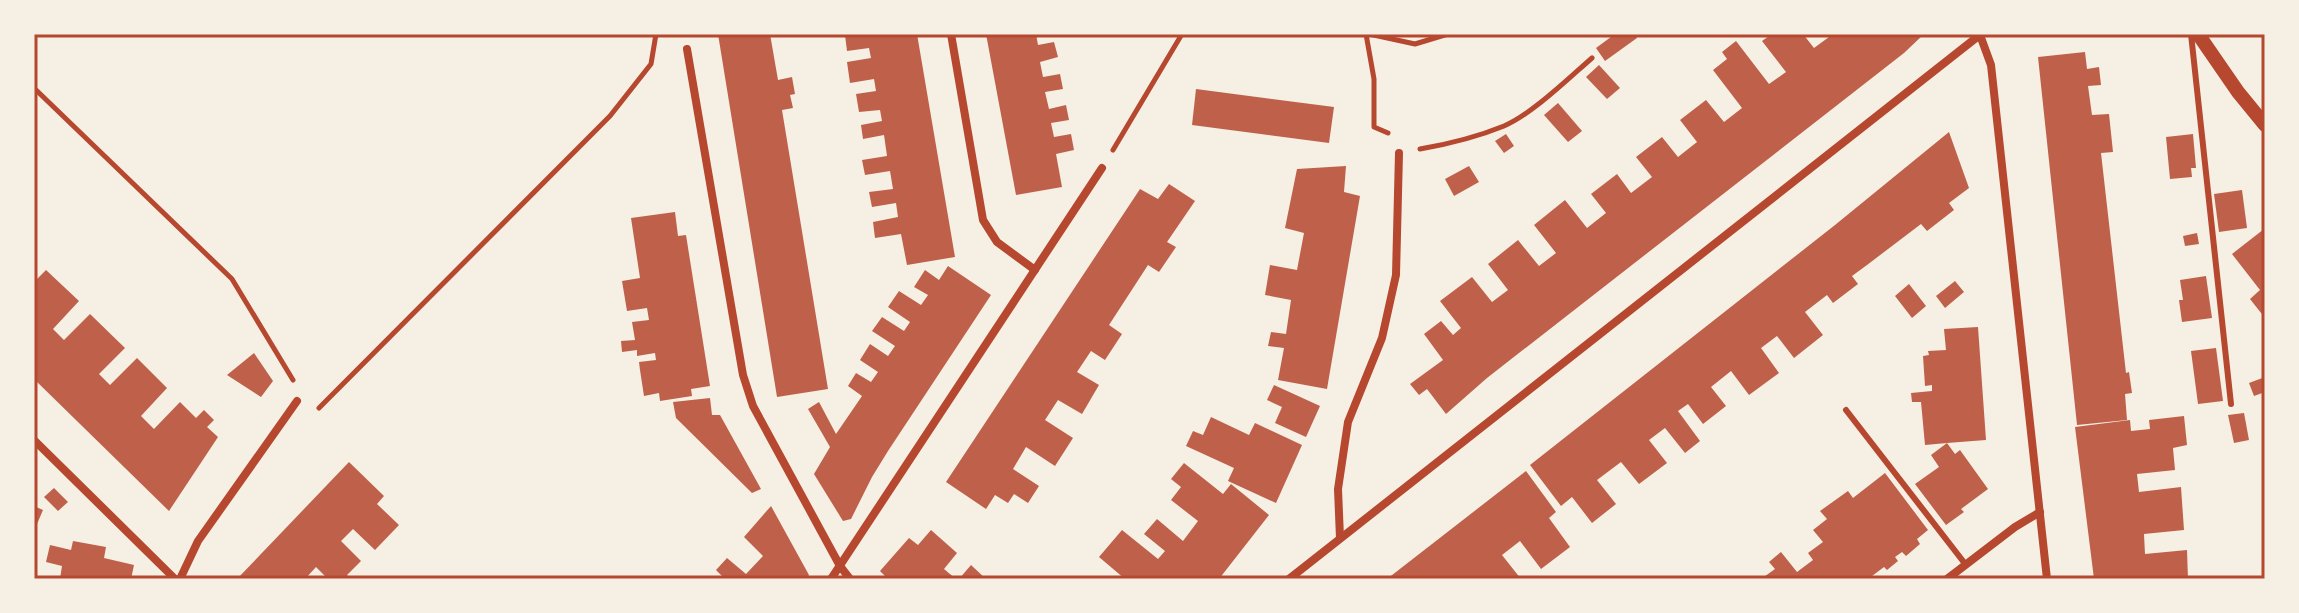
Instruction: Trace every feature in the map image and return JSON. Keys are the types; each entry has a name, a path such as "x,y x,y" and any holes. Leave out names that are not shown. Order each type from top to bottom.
{"street":[{"path":"951,34 983,220 997,242 1035,270"},
{"path":"1289,579 1981,34 1991,65 2047,579"},
{"path":"2198,34 2265,125"},
{"path":"687,49 743,375 753,406 850,579"},
{"path":"1340,538 1338,489 1348,422 1382,338 1396,275 1399,153"},
{"path":"831,579 1102,168"},
{"path":"34,440 177,579 198,541 300,397"},
{"path":"1947,579 2015,527 2040,512"}],"lane":[{"path":"2191,34 2231,404"},
{"path":"1846,410 1966,565"}],"path":[{"path":"34,88 232,279 300,397 317,410 610,116 651,64 656,34"},
{"path":"1102,168 1182,34"},
{"path":"1393,135 1374,127 1374,79 1368,34 1415,44 1448,34"},
{"path":"1399,153 1459,142 1507,125 1547,97 1592,58"}],"building":[{"path":"718,34 770,34 778,80 792,77 795,94 790,95 793,108 782,110 828,389 777,397"},
{"path":"917,34 955,257 907,265 901,234 875,238 873,222 898,217 896,203 872,207 869,192 893,189 890,171 865,175 862,160 887,156 884,135 863,139 861,125 882,121 880,110 859,112 856,94 876,91 874,79 850,83 847,62 871,58 869,48 847,51 845,35"},
{"path":"986,34 1036,34 1038,45 1054,42 1058,57 1040,62 1043,77 1060,74 1063,89 1045,92 1049,109 1066,105 1069,120 1051,123 1054,137 1071,134 1074,150 1056,154 1062,187 1016,195"},
{"path":"1615,34 1635,34 1637,38 1605,61 1596,48"},
{"path":"1772,34 1803,34 1814,48 1829,37 1827,34 1924,34 1904,53 1487,378 1446,414 1427,389 1419,395 1410,384 1443,360 1424,334 1441,321 1453,335 1461,328 1440,301 1472,277 1492,302 1508,290 1488,264 1518,240 1539,266 1556,253 1534,225 1565,200 1587,228 1606,213 1591,194 1617,174 1631,193 1652,177 1636,157 1662,137 1678,157 1697,142 1680,120 1706,100 1724,122 1742,108 1713,70 1727,59 1722,52 1736,41 1769,84 1786,72 1762,41"},
{"path":"2085,52 2087,69 2099,67 2101,85 2088,86 2092,115 2109,114 2113,152 2101,153 2126,373 2129,372 2132,393 2125,394 2127,420 2077,425 2038,57"},
{"path":"1599,65 1620,88 1607,99 1586,77"},
{"path":"1196,89 1334,107 1329,143 1192,125"},
{"path":"1558,103 1582,131 1568,142 1544,115"},
{"path":"1949,132 1969,188 1949,203 1954,210 1927,231 1921,224 1852,276 1858,284 1833,303 1827,295 1805,312 1823,335 1794,358 1777,336 1761,348 1779,373 1749,395 1731,371 1711,387 1726,406 1703,424 1688,404 1678,411 1700,441 1685,453 1665,428 1649,440 1667,463 1639,484 1621,462 1597,480 1616,504 1592,523 1572,497 1561,506 1530,465"},
{"path":"1506,134 1514,146 1504,153 1495,141"},
{"path":"2193,134 2196,168 2191,168 2192,177 2170,179 2166,137"},
{"path":"1346,166 1344,192 1360,196 1327,389 1278,380 1284,348 1268,346 1271,332 1286,334 1291,300 1265,295 1270,265 1297,270 1304,233 1285,228 1297,169"},
{"path":"1469,166 1479,182 1454,196 1445,179"},
{"path":"1169,184 1195,201 1167,242 1176,247 1159,272 1148,265 1109,325 1122,334 1105,360 1091,351 1077,372 1099,385 1082,414 1058,400 1045,420 1073,438 1055,466 1026,447 1013,469 1039,486 1028,503 1014,494 1008,503 995,495 986,509 946,482 1140,189 1158,199"},
{"path":"2242,190 2247,228 2219,232 2214,194"},
{"path":"675,212 678,236 686,235 710,386 691,389 692,396 660,401 659,393 644,396 639,362 656,360 655,353 637,356 637,350 622,352 621,341 635,340 632,322 649,320 647,308 627,311 622,281 640,278 631,218"},
{"path":"2264,229 2265,318 2250,299 2260,290 2232,254"},
{"path":"2197,233 2199,244 2185,246 2183,236"},
{"path":"948,266 991,295 888,451 851,519 843,521 814,474 830,447 808,409 819,402 836,434 862,396 848,386 856,373 871,382 878,372 860,360 870,344 888,356 895,346 872,331 882,317 904,331 910,322 888,307 899,291 921,305 928,295 914,287 925,270 939,280"},
{"path":"46,270 79,301 53,329 64,340 90,314 125,348 99,374 110,385 137,358 167,388 141,416 154,429 180,402 196,418 204,410 214,420 207,427 218,437 169,511 34,379 34,282"},
{"path":"2206,276 2212,318 2182,322 2180,280"},
{"path":"1955,281 1964,292 1945,308 1936,296"},
{"path":"1909,284 1926,306 1912,318 1895,296"},
{"path":"1978,327 1986,440 1925,445 1921,402 1912,402 1911,393 1932,391 1932,385 1925,386 1923,356 1929,355 1928,351 1946,350 1944,329"},
{"path":"2216,348 2223,401 2198,404 2191,351"},
{"path":"254,353 273,381 261,397 227,375"},
{"path":"2265,377 2265,392 2254,396 2249,383"},
{"path":"1274,385 1320,406 1306,437 1275,423 1282,407 1267,400"},
{"path":"710,398 712,415 720,415 761,489 752,493 676,418 673,402"},
{"path":"2244,413 2249,440 2234,443 2228,415"},
{"path":"2184,416 2187,445 2173,448 2175,470 2137,474 2139,492 2181,487 2184,530 2144,534 2145,554 2187,550 2188,579 2094,579 2075,427 2130,420 2131,431 2150,429 2149,420"},
{"path":"1211,417 1249,435 1255,423 1302,445 1276,503 1228,481 1234,468 1186,446 1193,431 1203,435"},
{"path":"1947,443 1955,454 1960,450 1988,489 1946,525 1915,484 1939,467 1931,455"},
{"path":"349,462 384,496 377,504 399,525 375,550 353,529 341,541 361,561 347,575 351,579 328,579 316,567 305,579 237,579"},
{"path":"1184,463 1223,494 1231,484 1269,515 1219,579 1125,579 1099,557 1122,530 1158,559 1165,551 1144,534 1157,519 1183,541 1198,521 1171,500 1181,487 1171,479"},
{"path":"1526,471 1556,512 1549,518 1570,547 1541,569 1520,541 1502,555 1521,579 1387,579"},
{"path":"1885,473 1928,530 1917,539 1920,544 1906,556 1902,552 1895,557 1898,561 1887,570 1884,567 1868,579 1761,579 1775,569 1769,562 1781,552 1797,572 1813,560 1808,553 1823,542 1813,530 1827,519 1820,511 1848,491 1853,498"},
{"path":"54,488 68,502 58,511 44,497"},
{"path":"34,506 43,510 34,531"},
{"path":"771,506 809,575 806,579 725,579 716,570 727,558 746,574 763,556 744,537"},
{"path":"931,530 957,553 944,569 956,579 888,579 880,571 909,538 918,545"},
{"path":"73,541 106,547 104,558 134,565 131,579 60,579 62,566 46,562 50,545 71,550"},
{"path":"971,565 986,579 959,579"}]}
